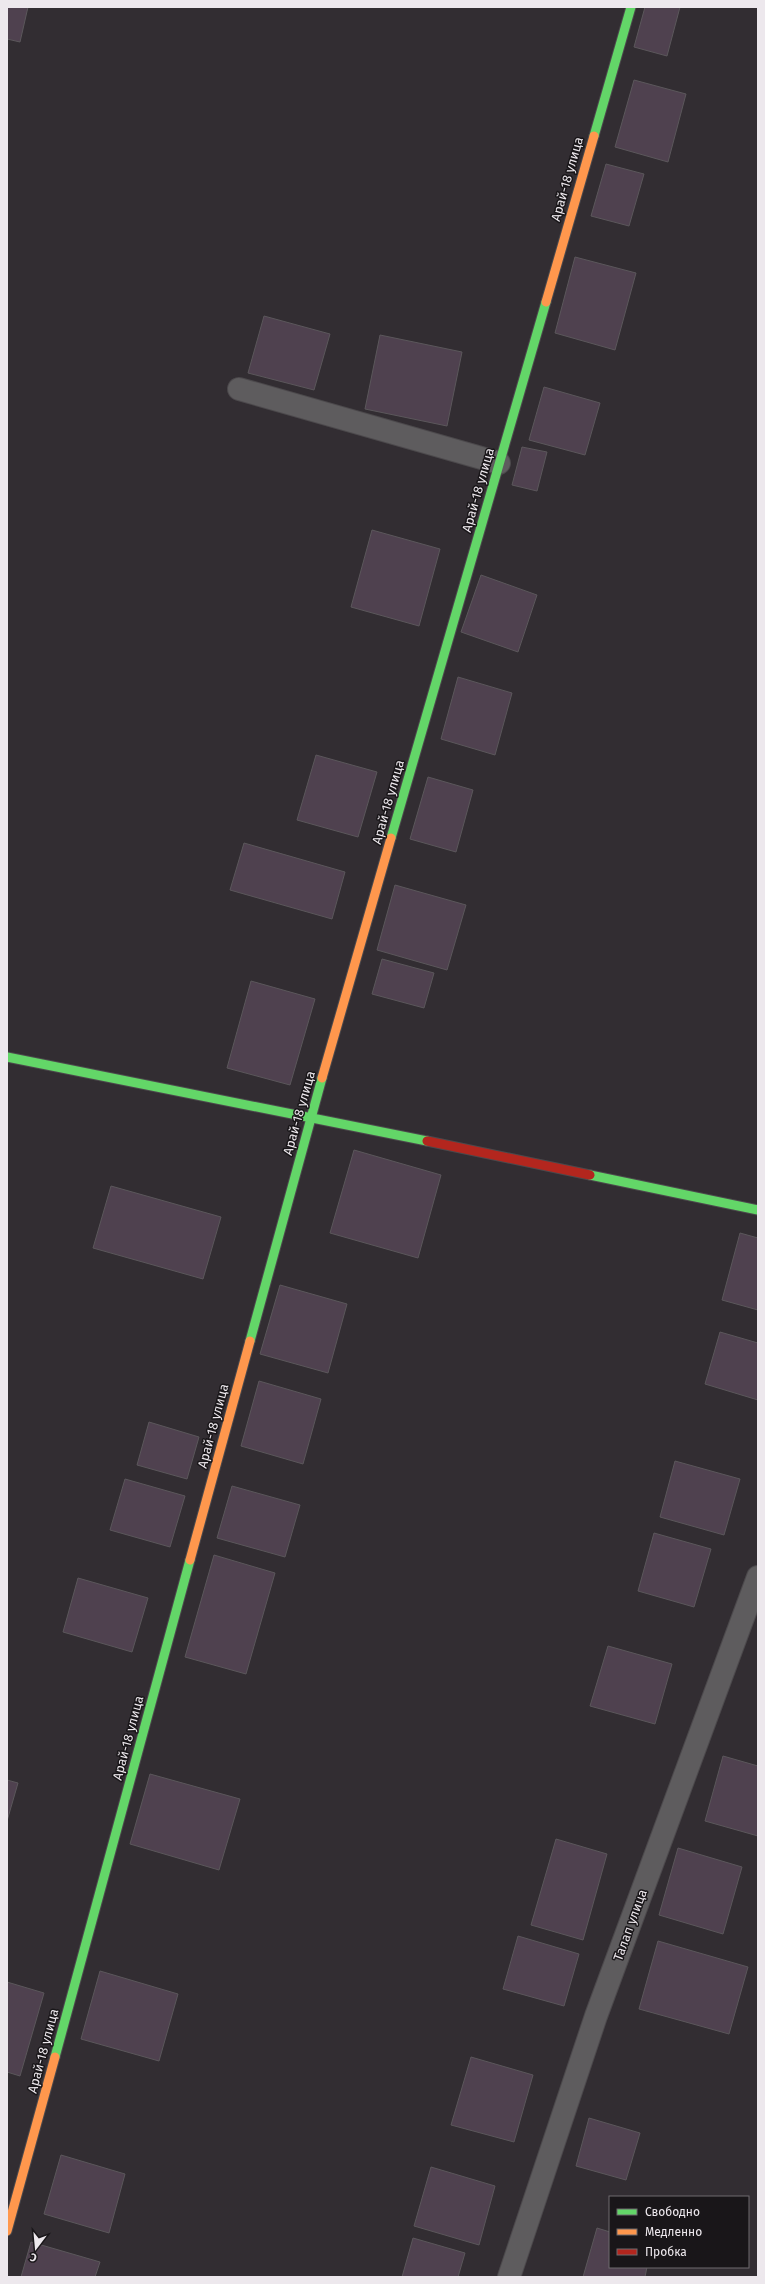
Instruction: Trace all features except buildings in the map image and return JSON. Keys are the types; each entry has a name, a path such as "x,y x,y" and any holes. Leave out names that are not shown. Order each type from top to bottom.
{"street":[{"name":"Арай-18 улица","path":"7,2231 311,1117 631,7"},
{"path":"239,389 499,463"},
{"path":"7,1057 311,1117 758,1210"},
{"name":"Талап улица","path":"509,2277 596,2016 758,1576"}],"traffic: fast":[{"path":"594,136 631,7"},
{"path":"391,838 546,302"},
{"path":"7,1057 427,1141"},
{"path":"250,1341 322,1078"},
{"path":"590,1175 758,1210"},
{"path":"55,2057 190,1560"}],"traffic: slow":[{"path":"546,302 594,136"},
{"path":"322,1078 391,838"},
{"path":"190,1560 250,1341"},
{"path":"7,2231 55,2057"}],"traffic: jam":[{"path":"427,1141 590,1175"}]}
